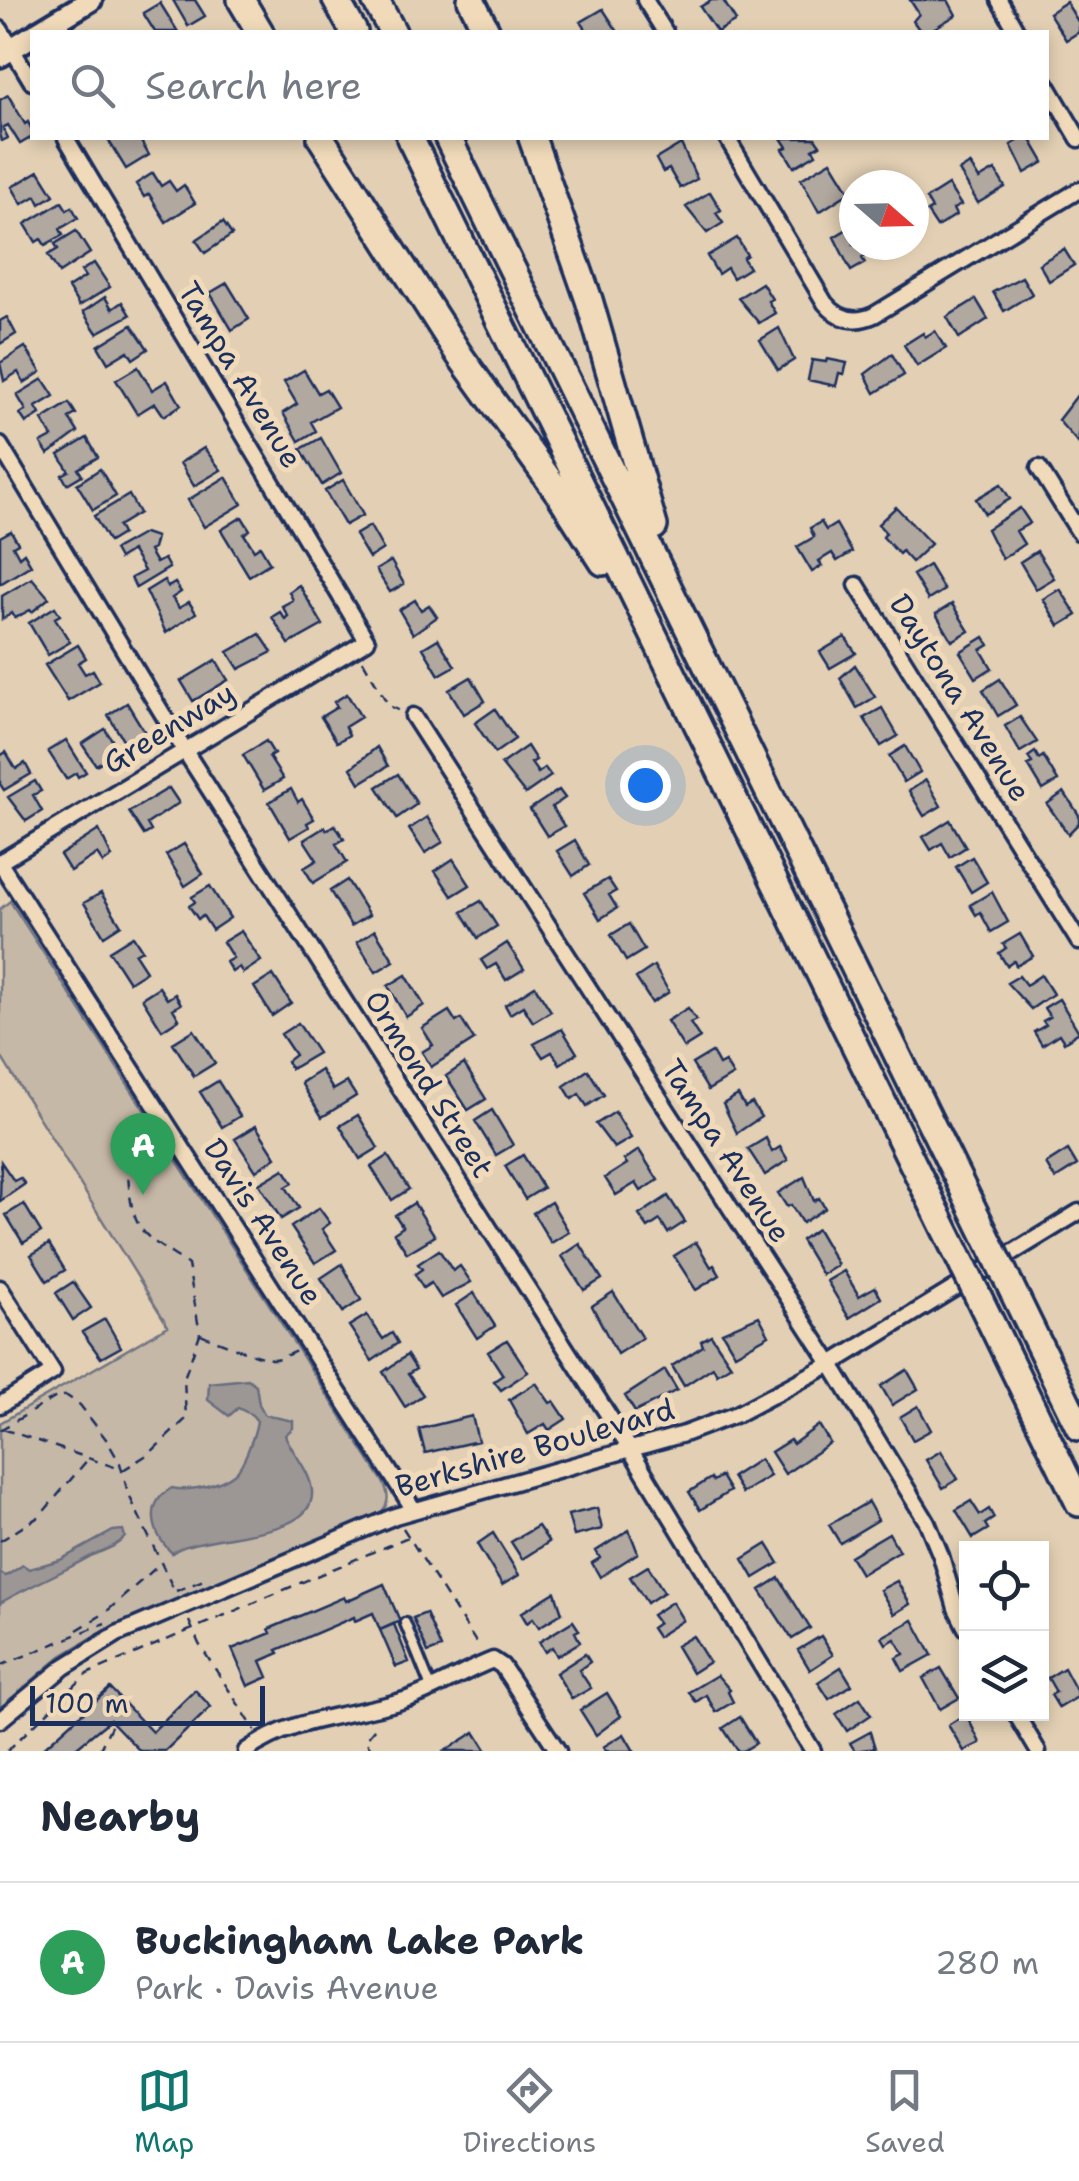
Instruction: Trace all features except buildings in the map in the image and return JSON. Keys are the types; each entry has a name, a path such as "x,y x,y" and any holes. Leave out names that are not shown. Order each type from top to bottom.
{"highway":[{"path":"242,0 259,30"},
{"path":"336,0 353,30"},
{"path":"376,0 392,30"},
{"path":"471,0 485,30"},
{"path":"323,140 460,356 580,525 693,713"},
{"path":"411,140 1079,1503"},
{"path":"449,140 1079,1426"},
{"path":"533,140 588,300 652,522 708,666"}],"street":[{"path":"42,30 91,0"},
{"path":"646,0 664,30"},
{"path":"999,0 1017,30"},
{"path":"0,29 6,52 30,80"},
{"path":"6,52 30,37"},
{"path":"1049,87 1079,139"},
{"name":"Tampa Avenue","path":"67,140 361,645"},
{"path":"728,140 826,303 835,313 852,320 874,315 1079,190"},
{"name":"Ormond Street","path":"0,445 184,751 630,1449 813,1751"},
{"path":"1039,468 1079,532"},
{"name":"Daytona Avenue","path":"858,585 1079,942"},
{"name":"Greenway","path":"0,863 361,645"},
{"name":"Tampa Avenue","path":"413,716 831,1364 932,1532 959,1614"},
{"name":"Davis Avenue","path":"0,863 414,1510"},
{"name":"Berkshire Boulevard","path":"0,1720 64,1666 117,1634 395,1516 710,1425 831,1364 1079,1212"},
{"path":"0,1288 52,1372 0,1405"},
{"path":"246,1751 316,1718 375,1707 432,1690 488,1661 496,1661 558,1751"},
{"path":"1020,1721 1038,1751"}],"lane":[{"path":"405,1623 432,1690"}],"path":[{"path":"361,645 389,706 413,716"},
{"path":"122,1470 150,1453 186,1418 184,1378 200,1334 188,1264 141,1230 131,1196 127,1148 130,1126 155,1105"},
{"path":"200,1334 259,1358 274,1360 298,1350"},
{"path":"1,1430 48,1401 67,1396 91,1418 122,1470 128,1493 175,1592"},
{"path":"1,1430 122,1470"},
{"path":"0,1541 40,1516 89,1458"},
{"path":"395,1516 488,1661"},
{"path":"8,1751 87,1674 408,1536"},
{"path":"73,1633 105,1613 162,1563"},
{"path":"164,1598 215,1575"},
{"path":"0,1666 114,1619"},
{"path":"199,1644 262,1741"},
{"path":"373,1751 365,1740 379,1722 375,1707"},
{"path":"98,1751 112,1724"}],"shaded area":[{"path":"10,901 382,1480 388,1498 379,1514 96,1635 61,1656 0,1708 0,1423 168,1326 0,1055 0,909"},
{"path":"248,1379 256,1385 265,1415 293,1421 293,1428 285,1435 311,1483 308,1507 296,1519 277,1527 206,1541 172,1553 156,1528 157,1502 172,1488 205,1486 222,1481 238,1469 257,1421 238,1408 229,1416 208,1400 209,1383"},
{"path":"123,1530 125,1537 113,1546 0,1603 0,1573 6,1576 23,1565 29,1569 60,1560 113,1531"}],"place":[{"name":"Buckingham Lake Park","path":"143,1195"}]}
